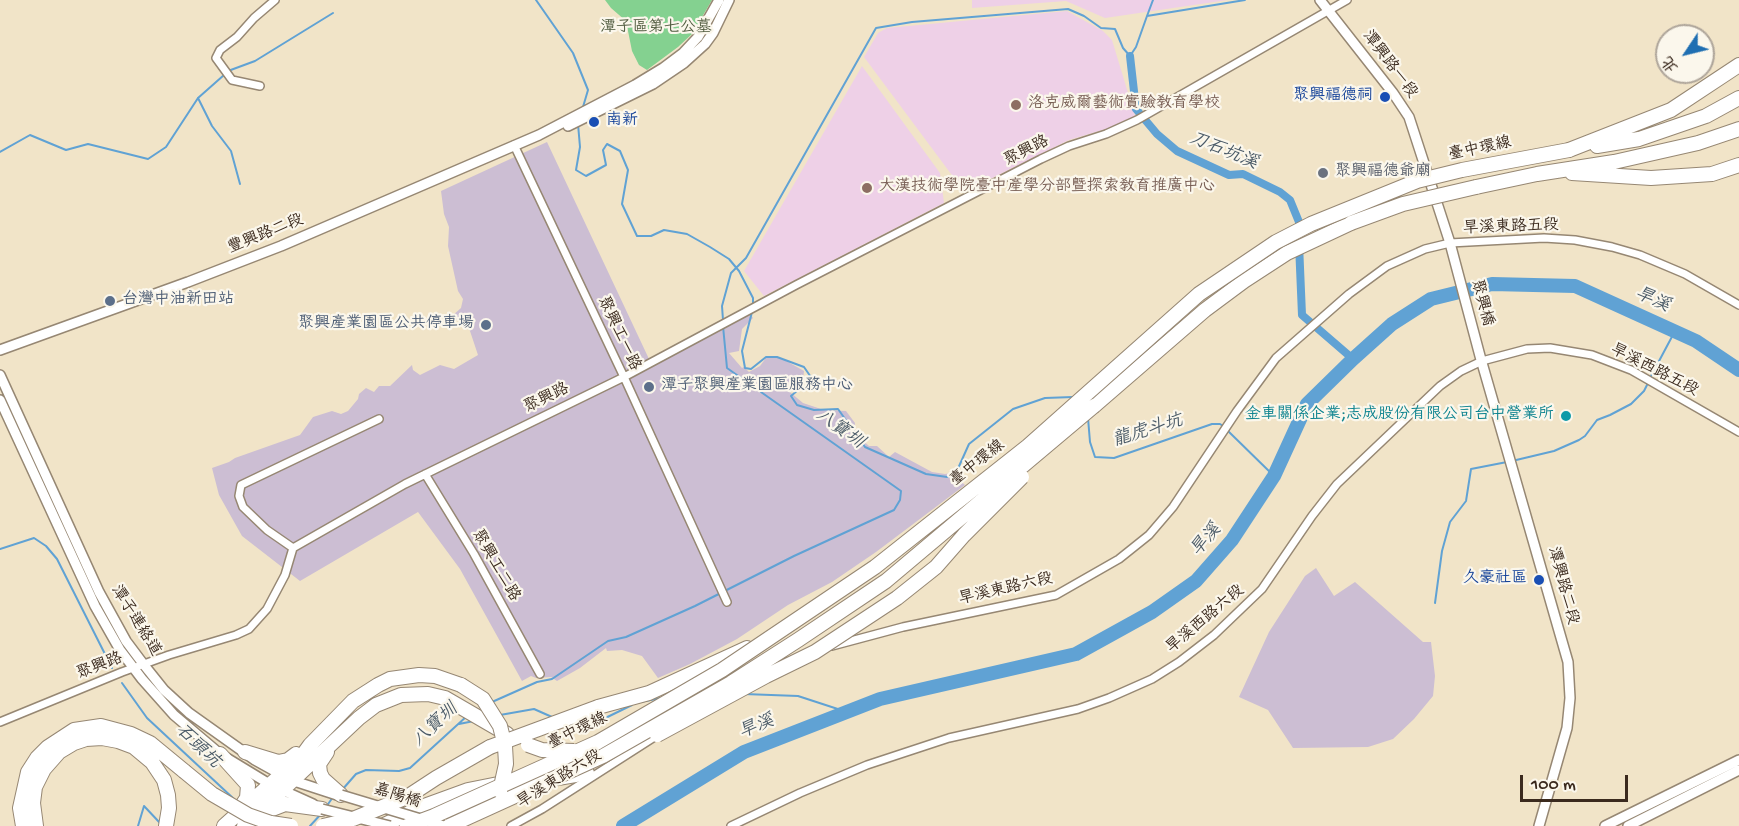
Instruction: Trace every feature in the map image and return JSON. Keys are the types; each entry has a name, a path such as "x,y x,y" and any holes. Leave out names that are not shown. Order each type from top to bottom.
{"highway":[{"path":"1569,150 1671,110 1739,65"},
{"path":"1569,150 1639,139 1706,117 1739,98"},
{"name":"臺中環線","path":"449,826 603,756 731,683 886,581 1205,310 1287,253 1378,212 1403,204 1552,171 1625,159 1698,143 1739,129"},
{"name":"臺中環線","path":"407,826 598,742 722,669 768,639 875,567 1028,446 1199,294 1276,242 1311,224 1416,181 1569,150"},
{"path":"1552,171 1651,178 1712,174 1739,165"},
{"path":"382,826 424,806 468,790 508,782 552,779 587,773 815,652 897,598 936,567 964,535 1094,406"},
{"path":"353,826 407,797 490,747 598,707 649,693 768,639"},
{"path":"227,824 276,787 310,745 353,701 390,679 419,675 435,676 461,685 479,696 490,708 500,726 505,746 505,773 500,793 479,826"},
{"path":"286,777 332,744 358,718 376,705 401,695 421,693 445,698 528,746 542,750 572,752 678,724"},
{"path":"23,826 20,808 23,789 28,772 37,758 56,741 74,730 101,726 131,734 150,743 200,784 237,809 260,820 291,826"},
{"path":"36,826 33,803 35,787 44,769 59,752 74,742 102,738 134,747 152,762 164,780 168,795 166,826"},
{"path":"332,744 321,760 320,773 323,779 341,795"},
{"path":"245,752 283,762 310,745"},
{"path":"220,754 228,765 243,778 248,789 243,805 227,824"},
{"path":"244,826 255,816 276,787"},
{"path":"323,826 369,814 407,797"},
{"path":"255,816 285,804 322,808"}],"street":[{"path":"260,86 232,81 216,58 220,50 237,38 254,18 275,0"},
{"name":"豐興路二段","path":"580,116 635,85 683,52 698,37 719,0"},
{"name":"豐興路二段","path":"0,350 282,246 653,84 684,63 705,44 729,0"},
{"name":"潭興路一段","path":"1320,0 1409,117 1454,257"},
{"path":"1328,11 1347,0"},
{"name":"聚興路","path":"0,722 133,668 236,635 255,624 267,609 285,575 293,548 425,474 624,377 795,285 1049,155 1137,120 1328,11"},
{"name":"聚興工一路","path":"514,145 727,602"},
{"name":"旱溪東路五段","path":"1450,243 1544,238 1575,240 1612,247 1640,255 1685,274 1739,305"},
{"name":"旱溪東路六段","path":"511,826 542,809 712,700 785,665 837,644 903,627 1056,595 1119,559 1149,535 1173,507 1237,411 1276,358 1349,294 1387,266 1425,249 1450,243"},
{"name":"聚興橋","path":"1454,257 1481,358"},
{"name":"旱溪西路五段","path":"1481,358 1527,349 1550,348 1592,355 1631,370 1739,432"},
{"name":"旱溪西路六段","path":"731,826 867,765 949,738 1078,709 1141,684 1179,662 1214,635 1262,589 1337,484 1440,386 1481,358"},
{"name":"潭興路二段","path":"1481,358 1570,673 1567,728 1539,826"},
{"name":"潭子連絡道","path":"0,375 99,592 126,641 164,690 189,712 245,752 286,777 316,789 341,795"},
{"name":"潭子連絡道","path":"0,400 85,587 133,668 174,715 220,754 276,787 322,808"},
{"path":"293,548 267,530 243,507 239,496 241,485 379,419"},
{"name":"聚興工二路","path":"425,474 474,554 540,674"},
{"path":"1605,826 1739,760"},
{"path":"1628,826 1739,770"},
{"name":"嘉陽橋","path":"341,795 444,826"},
{"name":"嘉陽橋","path":"322,808 390,826"}],"shaded area":[{"path":"972,0 1228,0 1105,18 1066,1 972,8"},
{"name":"洛克威爾藝術實驗教育學校","path":"1067,11 1103,31 1112,40 1135,116 1106,129 1069,140 968,190 962,188 957,182 864,57 878,33 887,28"},
{"name":"大漢技術學院臺中產學分部暨探索教育推廣中心","path":"862,66 940,173 944,203 764,296 744,271"},
{"path":"547,142 649,359 747,310 753,318 742,329 739,351 729,353 742,368 744,367 749,372 760,366 766,358 781,358 804,371 803,380 786,385 785,388 803,403 824,410 846,411 855,423 854,433 869,446 877,446 889,457 895,452 932,472 951,473 965,485 832,582 788,605 737,639 658,678 642,656 622,650 607,651 606,648 580,668 557,681 551,677 531,676 522,681 460,569 418,512 300,581 242,536 219,495 212,468 300,435 313,417 332,411 341,414 348,411 358,399 359,394 366,388 374,392 379,386 390,386 412,365 413,370 420,375 440,365 454,369 478,355 465,322 454,319 452,316 461,308 463,299 458,291 448,246 449,227 444,214 441,191"},
{"path":"1316,568 1334,596 1355,582 1423,642 1431,642 1435,676 1433,696 1393,739 1368,747 1293,748 1268,710 1239,697 1269,632 1305,576"}],"green space":[{"name":"潭子區第七公墓","path":"605,0 712,0 692,34 647,70 639,65 632,51 626,21"}],"waterway":[{"name":"龍虎斗坑","path":"536,0 573,53 588,90 583,107"},
{"name":"刀石坑溪","path":"1147,16 1153,0"},
{"name":"八寶圳","path":"723,320 722,306 731,273 746,258 876,28 912,22 1068,9 1084,16 1101,28 1115,29 1123,48 1130,56 1136,47 1147,16 1245,0"},
{"path":"228,71 255,61 333,13"},
{"name":"刀石坑溪","path":"1130,56 1136,109 1157,134 1177,151 1229,175 1243,174 1280,192 1290,200 1299,222 1299,232"},
{"path":"0,152 30,135 66,150 88,144 148,159 166,147 198,98 224,75"},
{"path":"198,98 212,126 231,151 240,184"},
{"name":"龍虎斗坑","path":"578,124 580,147 576,170 586,176 606,165 603,150 607,144 620,151 628,170 622,204 637,236 651,236 664,230 687,234 710,247 729,259 739,271 753,298 753,306"},
{"name":"刀石坑溪","path":"1299,244 1302,315 1353,359"},
{"name":"旱溪","path":"623,826 744,752 880,699 1076,654 1152,612 1196,581 1232,540 1274,476 1307,404 1392,324 1431,299 1492,284 1575,286 1696,341 1739,370"},
{"name":"龍虎斗坑","path":"752,312 742,351 745,368 751,369 766,357 777,357 804,367 815,383 814,388 798,390 791,396 797,405 814,410 838,409 865,447 926,474 947,477 956,473 969,444 1013,409 1045,398 1073,397"},
{"name":"八寶圳","path":"492,702 537,682 552,679 608,641 626,637 695,606 794,556 894,510 900,500 901,491 727,368 723,326"},
{"path":"1650,378 1675,331"},
{"path":"1512,461 1554,451 1579,440 1597,420 1631,404 1644,391 1648,383"},
{"name":"龍虎斗坑","path":"1088,418 1090,442 1095,457 1114,458 1212,424 1223,426"},
{"name":"龍虎斗坑","path":"1227,430 1274,476"},
{"path":"1435,603 1442,551 1450,522 1466,501 1471,469 1507,462"},
{"name":"石頭坑","path":"0,549 34,538 46,546 57,559 112,668"},
{"name":"石頭坑","path":"122,683 147,718 234,799"},
{"path":"744,694 798,696 847,712"},
{"path":"640,702 661,698"},
{"path":"568,724 587,727 632,705"},
{"path":"500,715 534,709 552,717"},
{"name":"八寶圳","path":"342,790 356,774 366,770 399,771 410,768 467,716"},
{"path":"459,724 474,721"},
{"name":"八寶圳","path":"326,807 333,797"},
{"path":"138,826 144,806 160,823"},
{"name":"八寶圳","path":"310,826 321,814"}],"place":[{"name":"聚興福德祠","path":"1385,97"},
{"name":"洛克威爾藝術實驗教育學校","path":"1016,105"},
{"name":"南新","path":"594,122"},
{"name":"聚興福德爺廟","path":"1323,173"},
{"name":"大漢技術學院臺中產學分部暨探索教育推廣中心","path":"867,188"},
{"name":"台灣中油新田站","path":"110,301"},
{"name":"聚興產業園區公共停車場","path":"486,325"},
{"name":"潭子聚興產業園區服務中心","path":"649,387"},
{"name":"金車關係企業;志成股份有限公司台中營業所","path":"1566,416"},
{"name":"久豪社區","path":"1539,580"}]}
